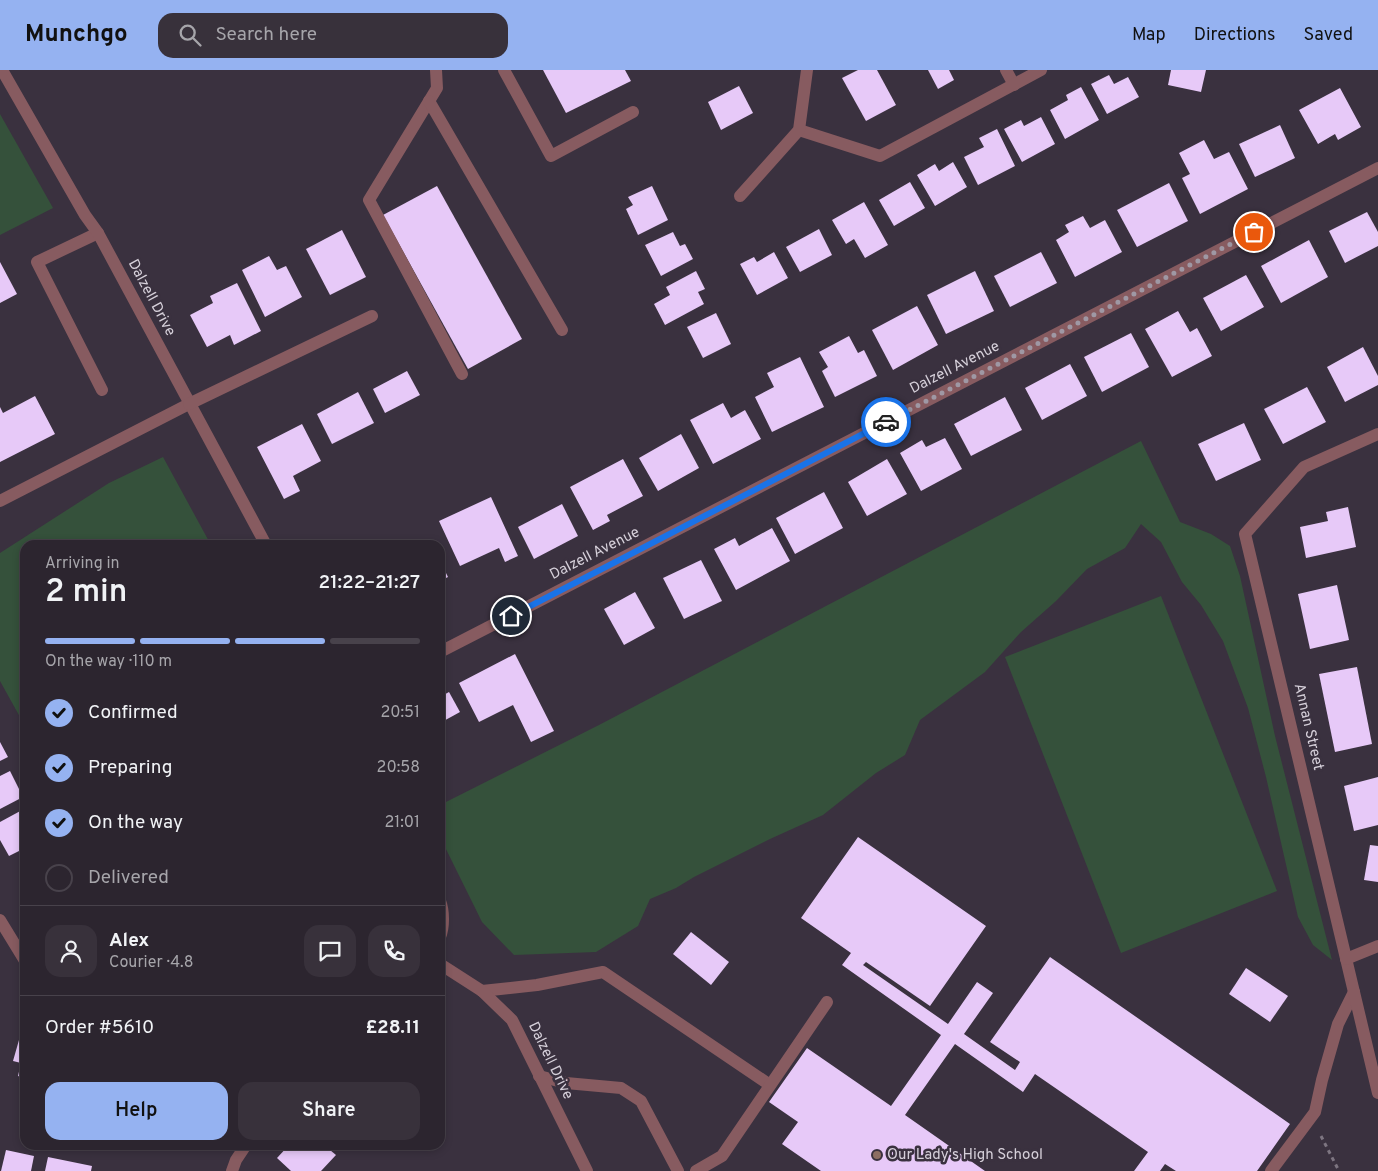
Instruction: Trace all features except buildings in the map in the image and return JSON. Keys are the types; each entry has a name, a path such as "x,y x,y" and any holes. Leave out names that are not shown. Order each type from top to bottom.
{"street":[{"name":"Dalzell Drive","path":"2,70 85,216 98,233 263,540"},
{"path":"436,70 437,88 369,200 462,374"},
{"path":"504,70 551,156 633,112"},
{"path":"740,196 799,130 807,70"},
{"path":"1006,70 1014,85"},
{"path":"799,130 880,156 1041,70"},
{"path":"429,101 562,330"},
{"name":"Dalzell Avenue","path":"445,649 1378,168"},
{"path":"98,233 37,262 102,390"},
{"path":"0,501 189,404 372,316"},
{"name":"Annan Street","path":"1378,434 1304,467 1246,534 1378,1093"},
{"path":"0,920 20,953"},
{"path":"1346,959 1378,946"},
{"name":"Dalzell Drive","path":"445,967 482,991 512,1020 587,1171"},
{"path":"482,991 537,984 603,972 770,1085"},
{"path":"1271,1171 1315,1112 1338,1024 1354,992"},
{"path":"696,1171 722,1156 827,1002"},
{"path":"540,1076 566,1082 622,1088 641,1101 678,1171"},
{"path":"232,1171 243,1150"}],"path":[{"path":"1311,1117 1339,1171"}],"green space":[{"path":"0,114 53,208 0,235"},
{"path":"1141,441 1180,522 1211,534 1230,546 1240,576 1275,736 1332,960 1313,945 1298,917 1248,708 1223,641 1201,605 1182,582 1161,542 1141,524 1125,548 1087,569 1056,601 1021,632 985,672 920,720 905,755 876,773 823,815 770,839 676,888 650,899 638,926 596,952 514,955 482,922 445,847 445,802 599,725"},
{"path":"163,457 208,540 20,540 109,483"},
{"path":"20,540 20,717 0,681 0,553"},
{"path":"1161,596 1277,891 1121,953 1005,657"}],"way so far":[{"path":"886,422 1254,232"}],"place":[{"name":"Our Lady's High School","path":"877,1155"}],"route":[{"path":"511,616 886,422"}]}
